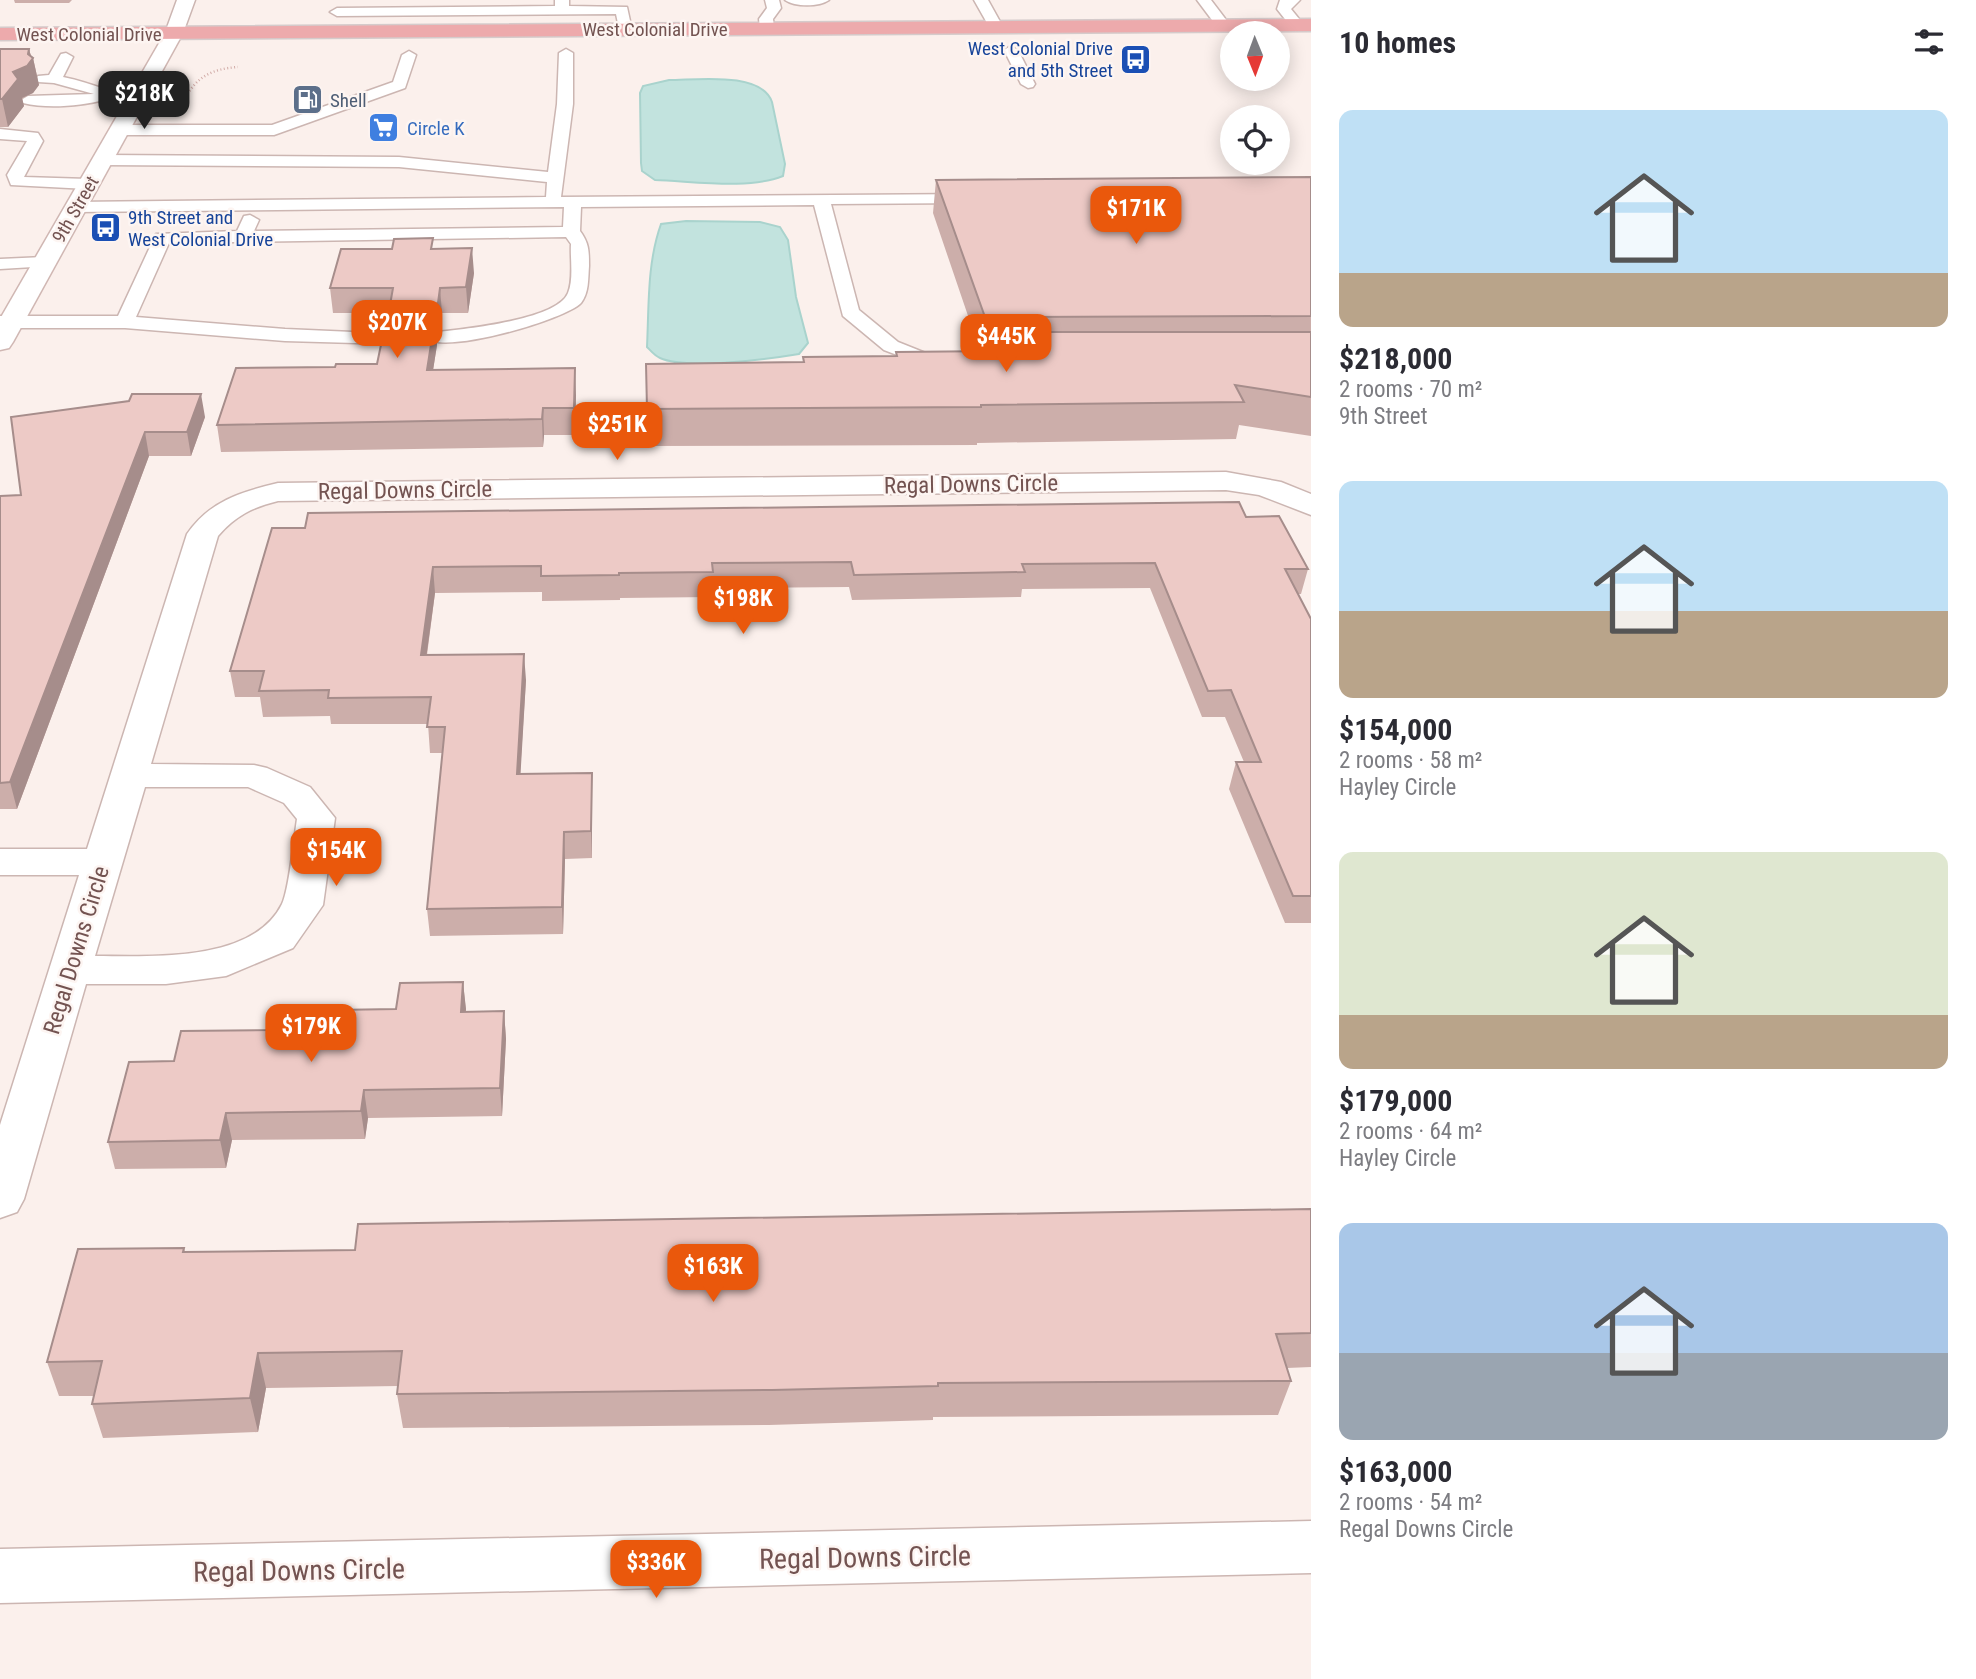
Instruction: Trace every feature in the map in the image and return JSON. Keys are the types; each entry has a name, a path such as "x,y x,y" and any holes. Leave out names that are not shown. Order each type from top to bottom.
{"highway":[{"path":"1004,50 1053,36 1106,26"},
{"name":"West Colonial Drive","path":"0,34 1220,26"},
{"path":"919,46 991,36 996,27"},
{"path":"1004,50 1038,50"},
{"path":"383,55 435,54"},
{"name":"West Colonial Drive","path":"136,56 187,56"},
{"name":"West Colonial Drive","path":"40,57 75,57"}],"street":[{"name":"9th Street","path":"4,329 174,33 186,0"},
{"name":"Regal Downs Circle","path":"0,1199 203,534 221,513 242,500 278,492 1226,481 1268,487 1292,494 1311,506"},
{"path":"70,970 166,971 226,962 279,938 303,905 316,818 297,795 254,776 130,775"},
{"path":"0,862 103,862"},
{"name":"Regal Downs Circle","path":"0,1576 1311,1547"}],"lane":[{"path":"767,29 766,19 774,8 772,0"},
{"path":"792,0 822,0"},
{"path":"981,0 996,27"},
{"path":"1204,0 1220,22"},
{"path":"1293,0 1286,3 1284,9 1304,25"},
{"path":"337,12 507,11 562,5 622,10 625,30"},
{"path":"507,11 507,30"},
{"path":"392,31 398,12"},
{"path":"1004,50 1028,84"},
{"path":"552,202 554,178 544,159 565,104 566,53"},
{"path":"120,130 274,130 400,85 409,55"},
{"path":"40,87 75,57"},
{"path":"40,87 89,100 100,92"},
{"path":"40,87 139,95"},
{"path":"0,134 32,136 35,141 15,175 17,182"},
{"path":"482,159 544,159"},
{"path":"103,160 399,162 554,178"},
{"path":"0,186 17,182 88,184"},
{"path":"75,206 987,197"},
{"path":"821,199 850,312 891,346 931,362 958,361"},
{"path":"438,338 512,327 567,307 577,296 580,243 571,232 573,202"},
{"path":"243,236 257,205"},
{"path":"125,322 162,238 571,232"},
{"path":"0,264 44,262"},
{"path":"4,329 125,322 285,335 391,338"}],"path":[{"path":"170,130 197,78 222,68 249,67"}],"water":[{"path":"727,79 755,85 766,92 772,102 785,164 783,176 754,183 720,184 655,180 642,171 640,93 643,86 669,80"},
{"path":"686,221 760,222 780,227 788,240 796,297 808,343 799,354 728,362 688,363 660,358 647,347 651,269 656,239 661,224"}],"building":[{"path":"0,49 29,49 28,54 33,58 27,66 13,72 18,79 2,99 0,99"},
{"path":"1311,177 1311,316 985,317 936,180"},
{"path":"433,238 431,249 472,248 466,287 440,288 438,303 423,311 435,319 427,370 575,368 574,408 543,408 542,419 217,425 236,368 377,364 386,321 401,311 390,305 393,288 330,288 341,249 392,249 394,239"},
{"path":"990,332 1311,332 1311,397 1235,385 1244,402 647,409 646,364 804,362 803,357 897,356 896,352 997,351"},
{"path":"132,394 201,394 187,432 145,432 10,782 0,783 0,496 21,495 11,417 129,401"},
{"path":"1239,502 1246,517 1279,516 1308,569 1285,569 1311,619 1311,896 1293,896 1236,762 1261,762 1231,690 1208,691 1155,563 1022,564 1025,572 854,575 851,562 712,563 713,572 541,576 541,566 433,567 421,655 524,654 517,774 592,773 591,831 564,832 562,907 427,909 445,727 427,727 431,697 328,698 329,690 259,691 264,671 230,671 272,528 305,528 308,513"},
{"path":"463,982 461,1012 504,1011 500,1088 364,1090 361,1111 226,1113 220,1140 108,1142 129,1062 174,1061 181,1031 269,1030 273,1011 396,1009 400,983"},
{"path":"1311,1209 1311,1333 1276,1334 1291,1381 938,1383 938,1386 772,1390 397,1394 402,1351 258,1353 250,1398 92,1404 102,1361 47,1362 78,1249 184,1248 183,1252 355,1250 358,1224"}],"place":[{"name":"West Colonial Drive and 5th Street","path":"1136,59"},
{"name":"Shell","path":"307,100"},
{"name":"Circle K","path":"384,128"},
{"name":"9th Street and West Colonial Drive","path":"105,228"}]}
